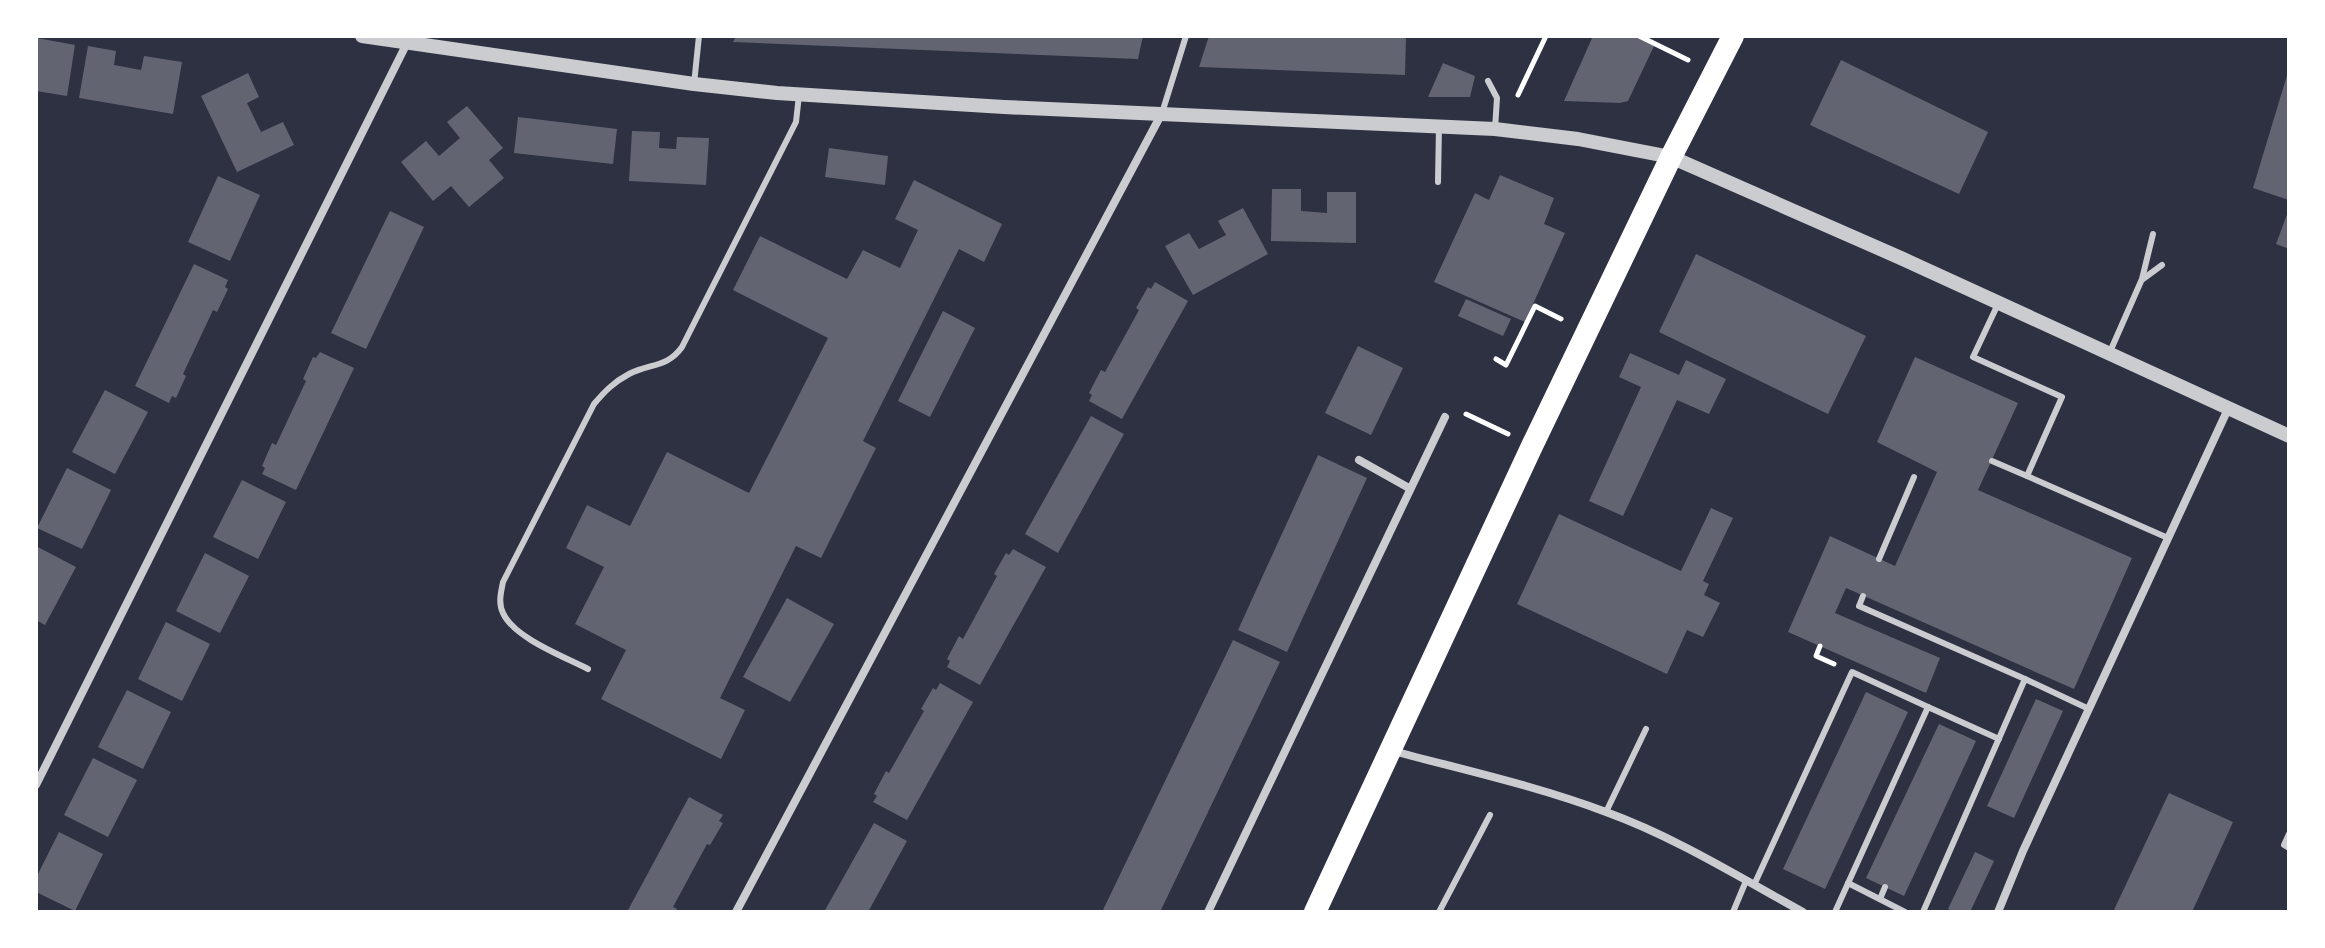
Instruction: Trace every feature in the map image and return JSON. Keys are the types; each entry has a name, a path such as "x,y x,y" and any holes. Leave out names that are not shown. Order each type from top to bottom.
{"highway":[{"path":"1315,912 1532,446 1671,157 1733,36"}],"street":[{"path":"362,36 694,84 799,95 1495,129 1578,139 1671,157 2228,409 2288,432"},
{"path":"36,785 407,43"},
{"path":"736,912 1162,113"},
{"path":"1998,912 2228,409"},
{"path":"1208,912 1445,417"},
{"path":"1359,460 1409,488"},
{"path":"1389,750 1461,768 1606,812 1651,831 1803,912"}],"lane":[{"path":"694,84 699,36"},
{"path":"1162,113 1186,36"},
{"path":"1488,81 1497,98 1495,129"},
{"path":"588,669 527,637 511,625 502,613 500,598 503,582 594,404 609,386 630,373 674,358 682,347 796,122 799,95"},
{"path":"1438,182 1439,126"},
{"path":"2109,354 2142,279 2153,234"},
{"path":"2142,279 2162,265"},
{"path":"1998,303 1973,357 2062,397 2027,476"},
{"path":"1992,461 2168,538"},
{"path":"1879,559 1914,477"},
{"path":"1863,596 1859,606 2089,709"},
{"path":"1733,912 1750,883 1856,662"},
{"path":"1852,672 1999,739"},
{"path":"1923,912 1999,739 2036,672"},
{"path":"1835,912 1928,707"},
{"path":"1606,812 1646,729"},
{"path":"1439,912 1490,815"},
{"path":"2289,834 2284,845 2289,848"},
{"path":"1848,883 1905,912"},
{"path":"1880,899 1885,887"}],"path":[{"path":"1515,131 1516,99 1546,36"},
{"path":"1639,36 1715,73"},
{"path":"1496,359 1506,365 1535,306 1587,332"},
{"path":"1445,417 1451,407 1532,446"}],"building":[{"path":"736,36 1143,36 1138,59 733,42"},
{"path":"1209,36 1406,36 1405,75 1199,67"},
{"path":"1593,36 1633,36 1654,46 1628,101 1564,101"},
{"path":"37,38 75,45 67,96 36,91"},
{"path":"88,46 116,51 114,65 141,70 144,56 182,62 173,114 79,98"},
{"path":"1841,60 1988,132 1959,194 1810,125"},
{"path":"1443,63 1475,76 1470,97 1428,97"},
{"path":"2289,72 2289,200 2253,188"},
{"path":"248,73 259,97 247,103 261,132 283,122 294,145 237,172 201,96"},
{"path":"467,106 503,148 489,160 504,178 469,207 451,186 433,201 401,162 426,141 439,156 460,138 447,122"},
{"path":"518,117 617,129 613,164 514,153"},
{"path":"632,131 660,132 659,148 676,149 677,137 709,138 706,185 629,181"},
{"path":"829,148 888,156 885,185 825,177"},
{"path":"1500,175 1554,198 1544,224 1565,233 1525,322 1434,282 1475,193 1489,200"},
{"path":"218,176 260,195 230,261 188,242"},
{"path":"914,180 1002,224 984,262 959,249 863,441 876,448 821,558 796,546 720,698 745,710 721,759 601,699 626,650 575,624 604,567 566,548 587,505 630,526 667,452 749,493 828,338 733,290 760,236 847,279 863,250 900,268 918,230 895,219"},
{"path":"1272,189 1301,189 1301,211 1327,213 1327,192 1356,192 1356,243 1271,241"},
{"path":"1243,208 1268,254 1193,295 1165,246 1189,233 1199,249 1226,235 1218,221"},
{"path":"2289,209 2289,249 2276,244"},
{"path":"390,211 424,227 366,349 331,333"},
{"path":"1696,254 1866,336 1828,414 1659,332"},
{"path":"194,264 228,280 225,287 228,289 217,312 213,310 183,374 186,376 176,398 172,396 169,403 135,386"},
{"path":"1155,282 1188,301 1122,419 1089,401 1092,395 1089,393 1101,370 1105,372 1148,287 1151,289"},
{"path":"1466,299 1511,319 1503,336 1458,316"},
{"path":"943,311 975,328 930,417 898,401"},
{"path":"1358,346 1403,368 1371,435 1325,413"},
{"path":"320,352 354,368 296,490 262,474 265,468 262,466 272,443 276,445 306,381 303,379 313,357 316,358"},
{"path":"1630,353 1679,375 1686,360 1726,379 1709,414 1677,400 1623,516 1589,501 1641,387 1619,377"},
{"path":"1915,357 2018,403 1978,490 2132,558 2074,689 1846,588 1835,613 1940,658 1926,693 1788,632 1830,536 1895,566 1937,472 1877,442"},
{"path":"105,390 148,412 115,474 72,452"},
{"path":"1091,416 1124,434 1058,553 1025,534"},
{"path":"1318,455 1367,478 1287,652 1238,630"},
{"path":"67,468 111,490 82,549 37,528"},
{"path":"242,480 286,502 258,559 213,537"},
{"path":"1711,508 1733,518 1703,581 1709,584 1704,595 1720,603 1703,637 1687,630 1667,674 1517,604 1559,514 1681,571"},
{"path":"36,546 76,567 45,625 36,620"},
{"path":"1013,549 1046,567 980,685 947,667 950,661 947,659 959,636 963,639 1006,553 1009,555"},
{"path":"205,553 249,576 220,633 176,611"},
{"path":"787,598 834,624 790,702 743,677"},
{"path":"166,622 210,644 182,701 138,679"},
{"path":"1233,640 1280,662 1160,912 1102,912"},
{"path":"940,683 973,702 907,820 873,802 877,796 874,794 924,711 921,709 933,688 936,690"},
{"path":"127,690 171,712 143,769 98,747"},
{"path":"1866,692 1908,712 1825,889 1783,869"},
{"path":"2036,699 2063,711 2014,818 1987,806"},
{"path":"1939,724 1976,741 1904,896 1866,878"},
{"path":"93,758 137,780 108,837 64,815"},
{"path":"2169,793 2233,822 2192,912 2113,912"},
{"path":"689,797 723,815 719,821 723,823 710,845 707,844 673,907 677,909 675,912 627,912"},
{"path":"874,823 907,841 868,912 824,912"},
{"path":"59,832 103,854 75,911 36,892 36,878"},
{"path":"1975,852 1994,861 1970,912 1954,912 1948,909"}]}
